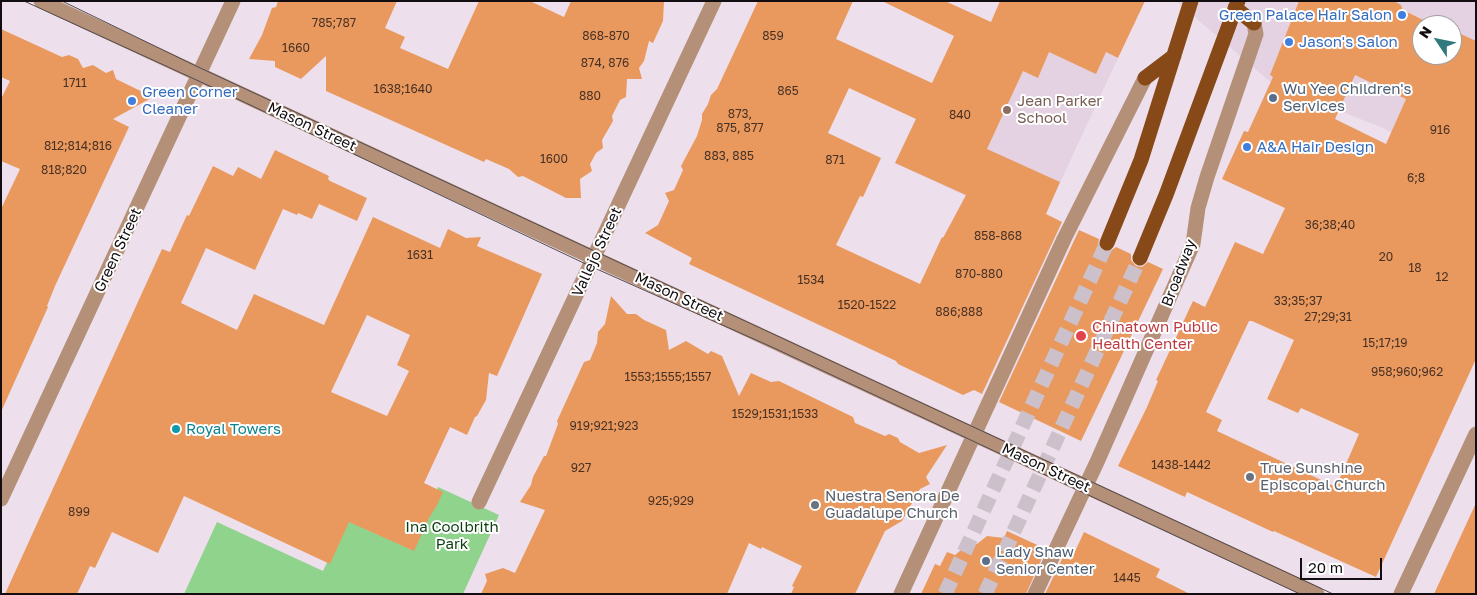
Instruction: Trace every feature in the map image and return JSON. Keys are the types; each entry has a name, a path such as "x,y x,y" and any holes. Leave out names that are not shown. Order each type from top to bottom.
{"main road":[{"path":"1107,242 1141,160 1191,1"},
{"path":"1140,258 1166,196 1236,5 1254,24"},
{"path":"1145,78 1174,56"}],"street":[{"name":"Mason Street","path":"41,1 1317,594"},
{"name":"Green Street","path":"1,499 233,1"},
{"name":"Vallejo Street","path":"479,502 714,1"},
{"name":"Broadway","path":"1035,594 1193,244 1198,208 1256,34 1254,24"},
{"path":"901,594 1064,239 1145,78"},
{"path":"1401,594 1476,434"}],"shaded area":[{"path":"1176,1 1476,1 1476,176 1383,128 1274,85"},
{"name":"Jean Parker School","path":"1006,5 1118,58 1038,230 895,163 966,11 997,25"}],"green space":[{"name":"Ina Coolbrith Park","path":"438,487 499,515 463,594 184,594 217,522 323,571 347,520 410,549"}],"building":[{"path":"278,1 397,1 385,28 405,37 400,48 448,69 479,1 530,1 564,17 571,1 664,1 663,21 653,43 649,41 644,61 639,68 642,79 627,79 626,97 620,100 612,116 613,121 602,140 603,148 596,153 590,164 592,171 580,179 581,198 566,198 523,176 518,177 509,169 486,159 484,162 326,91 326,56 301,79 275,67 275,61 249,59 262,35 272,8 276,7"},
{"path":"758,1 853,1 836,39 932,83 954,36 882,1 945,1 991,22 1000,1 1145,1 1118,58 1106,52 1096,74 1049,52 1038,78 1023,71 987,149 1060,182 1046,214 1062,222 982,394 974,390 963,395 898,364 896,361 689,264 692,258 645,233 658,225 669,201 665,193 674,190 683,170 681,166 697,136 702,114 711,95 717,89","holes":["849,88 916,119 895,163 966,195 942,237 920,284 836,245 860,196 863,197 881,158 828,133"]},
{"path":"1299,1 1394,1 1401,5 1403,10 1413,15 1412,65 1462,65 1462,35 1476,41 1476,359 1376,577 1187,492 1185,497 1118,466 1147,407 1158,381 1156,380 1193,301 1205,307 1235,242 1263,254 1285,208 1222,179 1244,131 1248,132 1273,77 1270,75","holes":["1355,75 1406,99 1386,144 1335,119","1249,321 1294,340 1267,399 1298,413 1301,408 1359,434 1336,487 1217,431 1222,420 1206,412"]},
{"path":"1,29 62,57 69,55 78,59 83,68 93,65 106,73 113,70 116,79 153,97 113,119 129,127 55,286 48,307 1,412 1,209 20,169 1,161 1,99 10,81 1,77"},
{"path":"275,150 329,176 328,179 330,181 367,198 357,221 319,204 312,219 283,209 255,270 206,248 181,303 237,330 254,294 324,325 373,217 440,248 448,229 466,238 481,237 477,246 542,274 497,376 489,373 486,400 475,417 467,435 450,427 424,483 443,492 414,551 349,522 330,564 184,496 158,553 112,532 95,568 90,566 77,594 5,594 162,249 170,252 213,166 233,176 238,167 261,179","holes":["367,315 410,335 397,365 409,371 387,416 331,392"]},
{"name":"Chinatown Public Health Center","path":"1079,230 1099,239 1098,245 1103,251 1109,252 1116,247 1131,254 1131,260 1136,266 1142,267 1148,262 1163,269 1081,441 999,402"},
{"path":"611,296 627,314 636,314 644,320 666,330 669,350 686,341 708,354 711,351 722,356 739,396 751,373 771,382 779,381 853,417 855,423 885,436 889,434 898,438 900,442 919,453 947,445 926,477 930,484 920,489 902,521 885,531 855,594 791,594 794,587 792,586 802,566 762,547 761,549 749,543 727,594 481,594 487,581 485,574 503,568 515,573 545,510 520,502 531,485 544,456 546,456 558,424 557,421 584,362 590,360 597,343 598,332 605,324"},
{"path":"1476,503 1476,594 1434,594"},
{"name":"Lady Shaw Senior Center","path":"1007,531 1046,549 1026,594 921,594 935,564 940,566 947,552 955,555 967,545 977,544 987,536 1004,538"},
{"path":"1084,532 1160,569 1156,577 1190,594 1045,594 1063,557 1071,560"}],"tunnel":[{"path":"945,594 1107,243"},
{"path":"985,594 1140,258"}],"tram line":[{"path":"24,1 227,94 590,266 774,348 1300,594"},
{"path":"62,1 196,66 1333,594"}],"place":[{"name":"Green Palace Hair Salon","path":"1402,15"},
{"name":"Jason's Salon","path":"1289,42"},
{"name":"Wu Yee Children's Services","path":"1273,98"},
{"name":"Green Corner Cleaner","path":"132,101"},
{"name":"Jean Parker School","path":"1007,110"},
{"name":"A&A Hair Design","path":"1247,147"},
{"name":"Chinatown Public Health Center","path":"1081,336"},
{"name":"Royal Towers","path":"176,429"},
{"name":"True Sunshine Episcopal Church","path":"1250,477"},
{"name":"Nuestra Senora De Guadalupe Church","path":"815,505"},
{"name":"Lady Shaw Senior Center","path":"986,561"}]}
